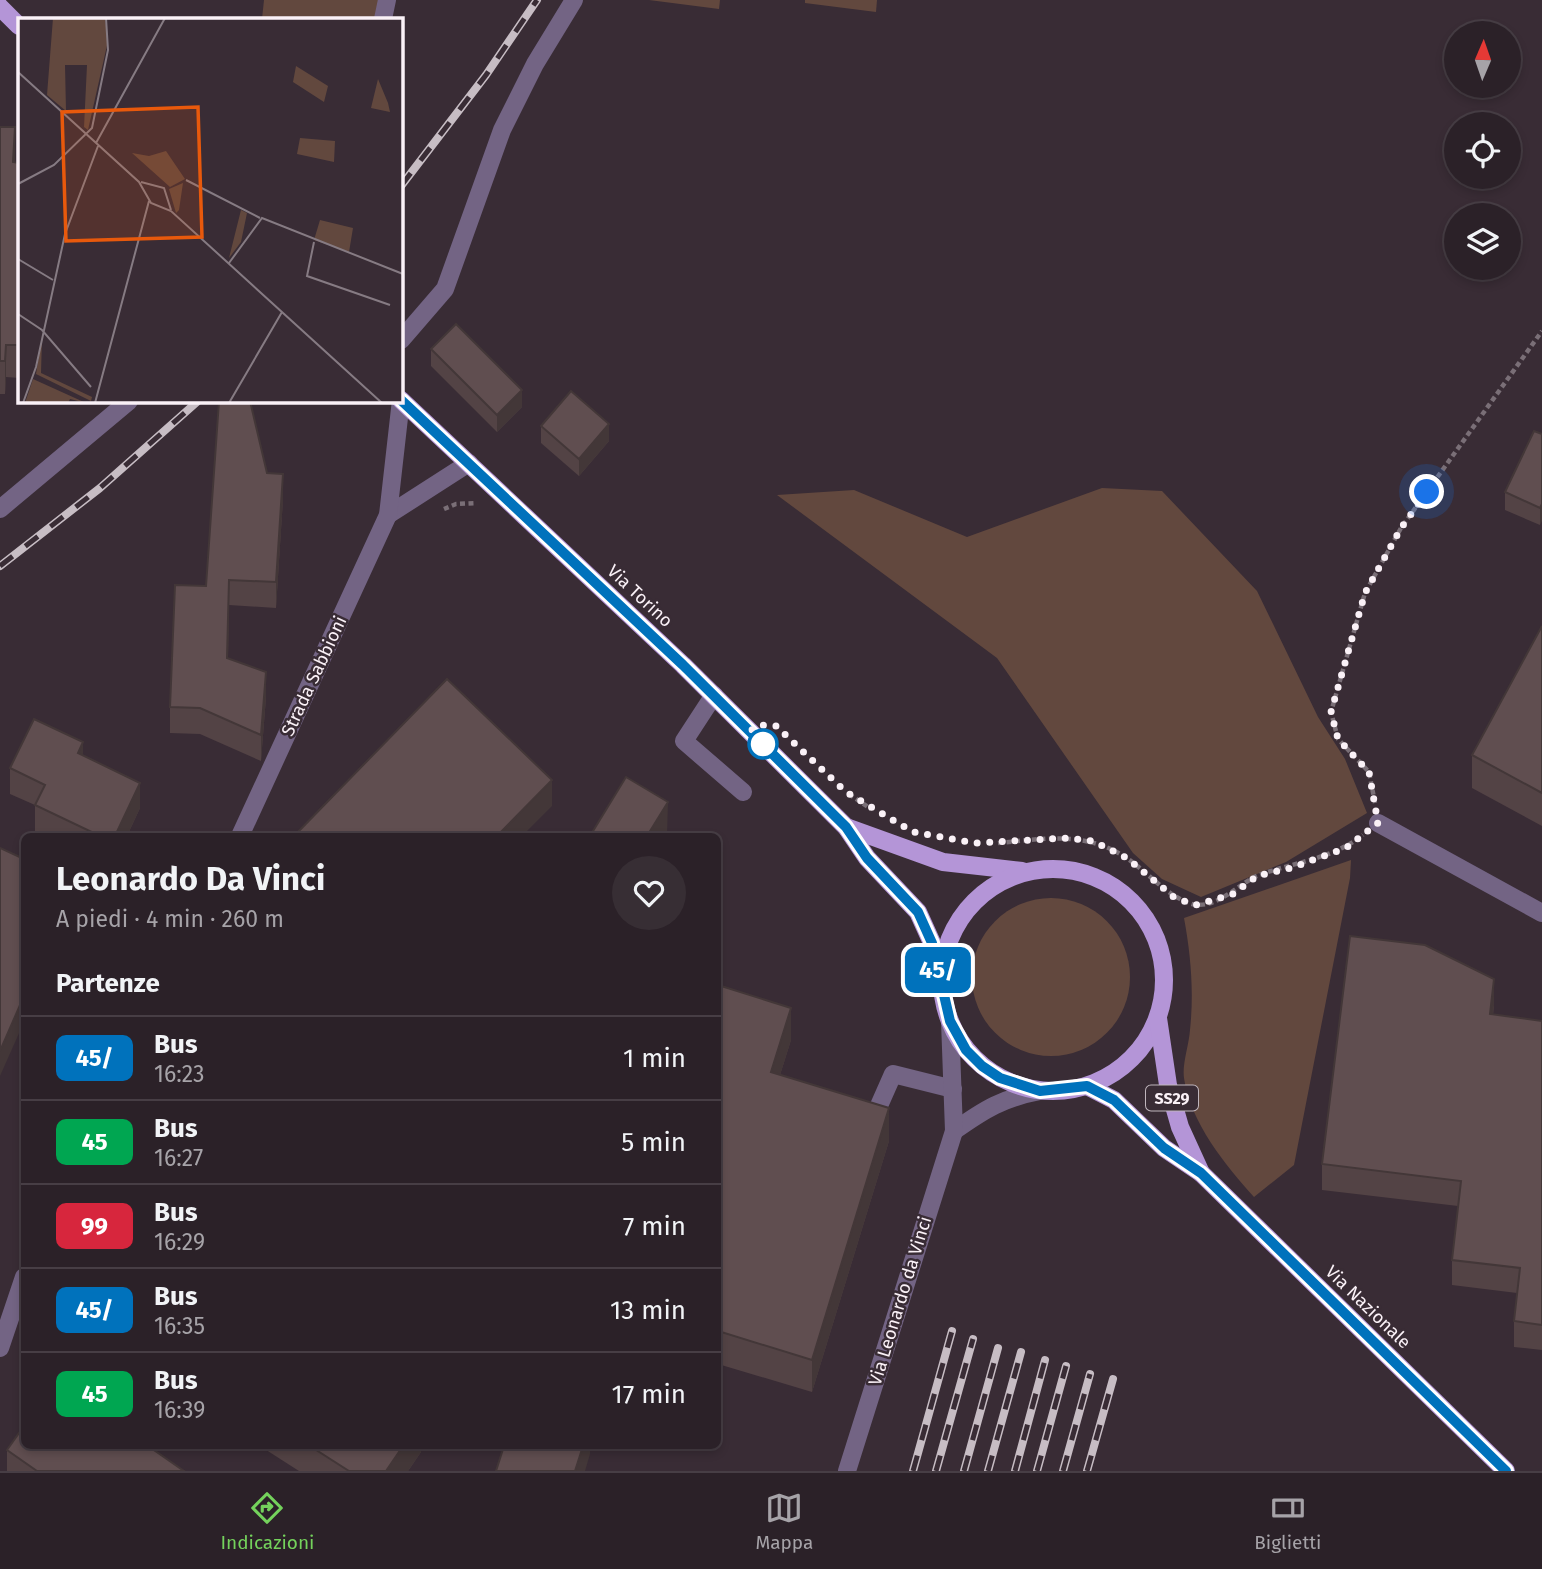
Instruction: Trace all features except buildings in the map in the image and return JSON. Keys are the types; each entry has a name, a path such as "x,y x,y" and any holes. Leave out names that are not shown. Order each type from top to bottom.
{"main road":[{"path":"0,7 18,25"},
{"name":"Via Torino","path":"402,401 714,695 846,827 867,858 918,912 932,943 942,989"},
{"name":"Via Torino","path":"846,827 943,862 1030,872"},
{"path":"1030,872 1076,872 1099,879 1131,901 1154,933 1163,964 1164,984 1158,1018 1144,1045 1123,1066 1087,1086 1040,1091 1000,1078 982,1066 966,1050 950,1021 942,989 947,946 964,912 991,888 1030,872"},
{"name":"Via Nazionale","path":"1158,1018 1168,1085 1180,1127 1201,1173"},
{"name":"Via Nazionale","path":"1087,1086 1114,1100 1164,1148 1201,1173 1506,1471"}],"street":[{"path":"383,18 387,0"},
{"path":"402,339 445,289 502,130 535,64 574,0"},
{"path":"0,509 128,402"},
{"name":"Strada Sabbioni","path":"241,833 388,515 401,402"},
{"path":"388,515 469,463"},
{"path":"714,695 684,741 743,792"},
{"path":"1378,823 1542,913"},
{"name":"Via Leonardo da Vinci","path":"847,1471 954,1131 950,1021"},
{"path":"874,1117 892,1074 953,1088"},
{"path":"954,1131 993,1104 1010,1096 1040,1091"},
{"path":"0,1348 21,1286"}],"path":[{"path":"995,844 1068,838 1093,841 1127,858 1175,898 1196,905 1233,894 1257,876 1291,868 1346,848 1378,823 1369,772 1338,739 1331,712 1365,593 1401,528 1542,331"},
{"path":"846,792 881,816"}],"shaded area":[{"path":"264,0 379,0 375,18 262,18"},
{"path":"649,0 720,0 719,9"},
{"path":"805,0 877,0 876,12 805,3"},
{"path":"1102,488 1162,491 1257,591 1318,717 1345,759 1367,813 1286,862 1201,897 1162,879 1133,853 997,658 777,495 854,490 967,537"},
{"path":"1351,860 1350,878 1294,1165 1254,1197 1232,1172 1201,1127 1188,1094 1184,1073 1192,988 1184,918"},
{"path":"1051,898 1081,904 1107,921 1124,947 1130,977 1124,1007 1107,1033 1081,1050 1051,1056 1021,1050 995,1033 978,1007 972,977 978,947 995,921 1021,904"}],"railway":[{"path":"402,185 486,75 537,0"},
{"path":"0,566 100,488 197,402"},
{"path":"913,1471 952,1331"},
{"path":"936,1471 973,1339"},
{"path":"964,1471 998,1348"},
{"path":"988,1471 1021,1352"},
{"path":"1015,1471 1045,1360"},
{"path":"1037,1471 1066,1366"},
{"path":"1063,1471 1090,1374"},
{"path":"1087,1471 1113,1379"}],"bus line":[{"name":"45/","path":"402,401 683,665 846,827 867,858 918,912 932,943 950,1021 966,1050 982,1066 1000,1078 1020,1086 1040,1091 1087,1086 1114,1100 1164,1148 1201,1173 1506,1471"}],"route":[{"path":"763,744 769,750 750,731 760,725 776,726 846,792 881,816 913,832 955,842 995,844 1068,838 1093,841 1127,858 1175,898 1196,905 1233,894 1257,876 1291,868 1346,848 1378,823 1369,772 1338,739 1331,712 1365,593 1401,528 1427,492"}]}
